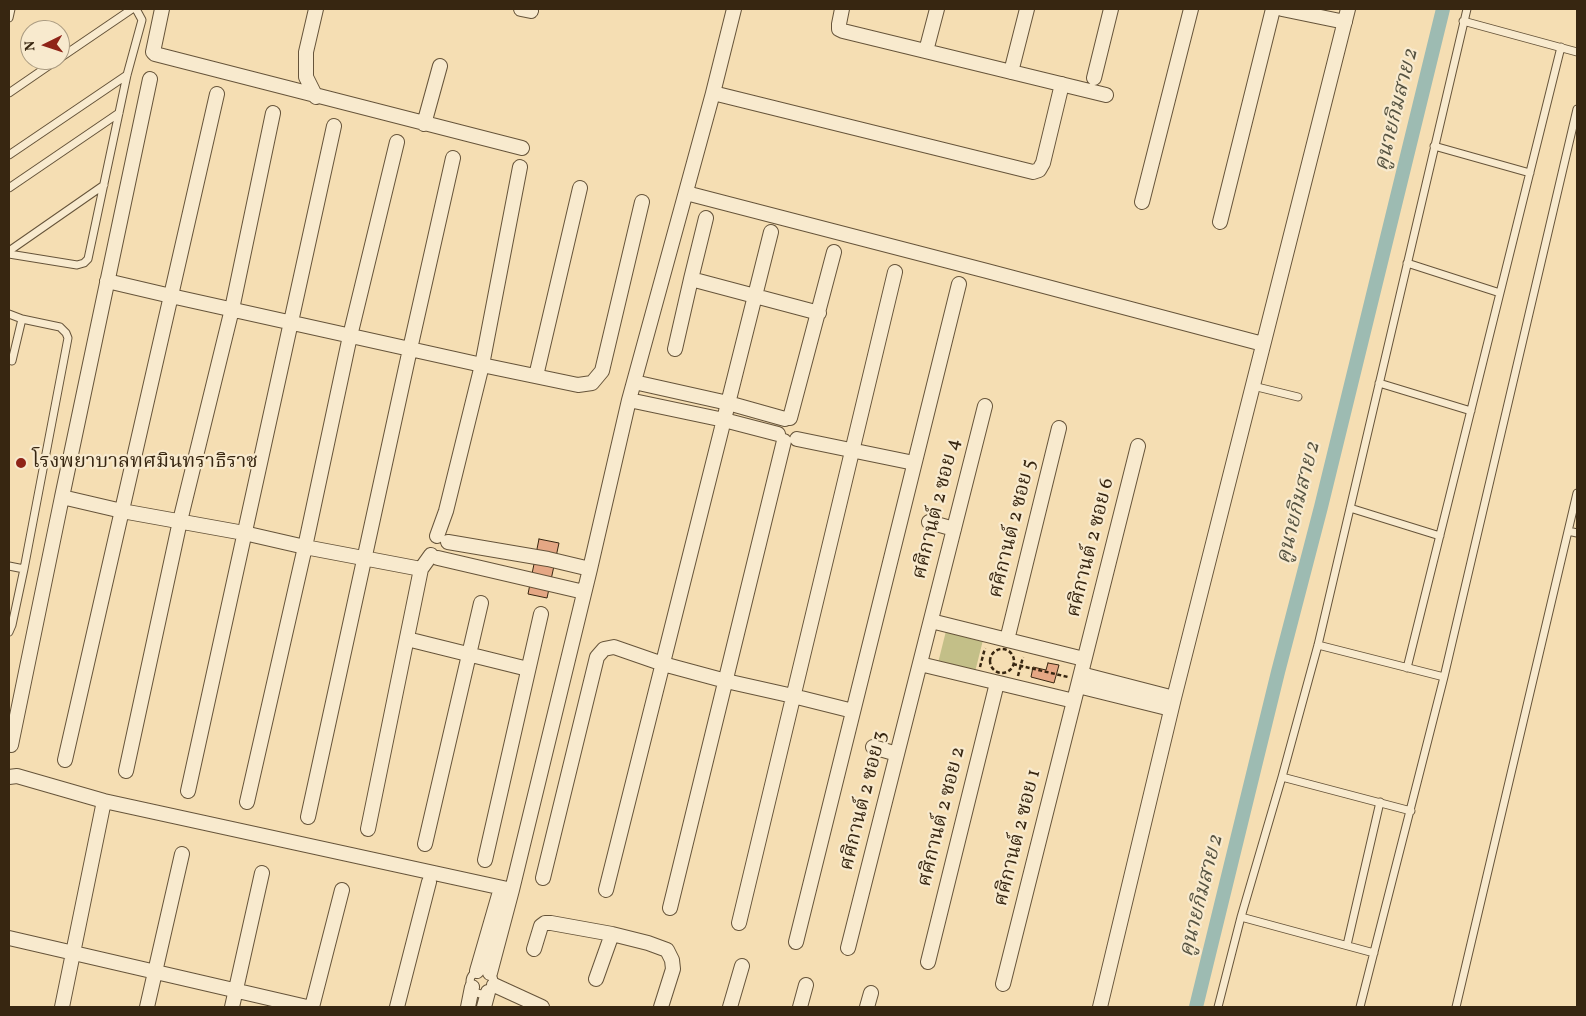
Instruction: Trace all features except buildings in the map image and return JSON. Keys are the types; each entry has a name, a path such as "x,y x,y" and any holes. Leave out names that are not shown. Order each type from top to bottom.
{"street":[{"path":"162,9 155,54 316,97 522,148"},
{"path":"316,9 306,52 306,76 316,97"},
{"path":"484,1007 487,980 506,889 590,569 629,400 713,93 734,9"},
{"path":"842,9 839,30 1106,95"},
{"path":"926,51 937,9"},
{"path":"1011,72 1027,9"},
{"path":"1094,78 1111,9"},
{"path":"1142,202 1191,9"},
{"path":"1220,222 1273,9"},
{"path":"1100,1007 1172,703 1346,16 1282,9"},
{"path":"424,124 440,66"},
{"path":"11,745 150,79"},
{"path":"713,93 1033,172 1039,170 1042,163 1062,84"},
{"path":"65,760 217,94"},
{"path":"126,771 180,521 232,309 273,113"},
{"path":"188,791 334,126"},
{"path":"247,802 305,547 350,336 398,142"},
{"path":"308,817 453,158"},
{"path":"442,539 446,511 482,365 520,167"},
{"path":"536,376 580,188"},
{"path":"686,192 988,270 1263,344"},
{"path":"107,281 482,365 578,385 592,383 602,370 642,202"},
{"path":"675,349 706,218"},
{"path":"606,890 771,232"},
{"path":"787,438 778,425 787,419 819,313 834,252"},
{"path":"739,923 896,272"},
{"path":"691,279 819,313"},
{"path":"796,942 959,284"},
{"path":"634,382 728,403 787,419 797,422 801,430 787,438 670,908"},
{"path":"629,400 724,420 787,438 914,463"},
{"name":"ศศิกานต์ 2 ซอย 4","path":"920,664 985,406"},
{"name":"ศศิกานต์ 2 ซอย 5","path":"1007,640 1059,428"},
{"name":"ศศิกานต์ 2 ซอย 6","path":"1079,680 1138,446"},
{"path":"62,496 122,511 421,570"},
{"path":"929,522 954,529"},
{"path":"584,592 435,556 428,552 428,544 433,537 590,569"},
{"path":"368,829 421,570 435,556"},
{"path":"425,844 480,603"},
{"path":"485,860 541,614"},
{"path":"930,621 1084,659"},
{"path":"407,639 528,669"},
{"path":"542,878 598,658 604,649 614,647 663,664 726,681 853,711"},
{"path":"920,664 1074,701"},
{"name":"ศศิกานต์ 2 ซอย 3","path":"848,948 920,664"},
{"path":"1079,680 1172,703"},
{"name":"ศศิกานต์ 2 ซอย 1","path":"1003,984 1079,680"},
{"name":"ศศิกานต์ 2 ซอย 2","path":"928,962 996,683"},
{"path":"873,747 897,754"},
{"path":"9,777 17,776 104,802 506,889"},
{"path":"62,1007 104,802"},
{"path":"147,1007 182,854"},
{"path":"232,1007 262,873"},
{"path":"397,1007 428,882"},
{"path":"312,1007 342,890"},
{"path":"534,949 541,926 545,923 551,923 612,934 667,950 672,960 673,969 661,1007"},
{"path":"596,979 612,934"},
{"path":"9,938 307,1007"},
{"path":"730,1007 742,966"},
{"path":"487,980 542,1007"},
{"path":"800,1007 806,985"},
{"path":"468,1007 472,987"},
{"path":"867,1007 870,993"}],"lane":[{"path":"9,18 10,9"},
{"path":"70,51 132,9"},
{"path":"9,252 77,265 84,263 88,258 127,76 142,20 136,9"},
{"path":"1218,1007 1241,917 1318,645 1467,9"},
{"path":"1463,21 1577,52"},
{"path":"1407,668 1561,47"},
{"path":"9,93 43,70"},
{"path":"9,154 127,76"},
{"path":"1360,1007 1444,677 1577,109"},
{"path":"9,188 119,113"},
{"path":"1434,146 1530,173"},
{"path":"9,252 104,185"},
{"path":"1407,263 1500,293"},
{"path":"9,314 60,327 68,338 24,568 9,632"},
{"path":"12,361 22,318"},
{"path":"1379,383 1471,411"},
{"path":"1253,386 1298,396"},
{"path":"1456,1007 1577,493"},
{"path":"1350,508 1440,536"},
{"path":"1568,531 1577,533"},
{"path":"9,566 24,568"},
{"path":"1318,645 1444,677"},
{"path":"1282,777 1411,811"},
{"path":"1347,945 1380,802"},
{"path":"1241,917 1374,953"},
{"path":"471,978 487,980 479,993 472,987 471,978"}],"path":[{"path":"977,678 988,635"},
{"path":"1015,687 1026,645"},
{"path":"998,650 1005,650 1012,654 1013,664 1007,672 999,673 991,666 990,659 998,650"},
{"path":"982,657 990,659"},
{"path":"1013,664 1079,680"}],"shaded area":[{"path":"946,631 983,640 975,672 938,663"}],"waterway":[{"name":"คูนายกิมสาย 2","path":"1196,1007 1443,9"}],"place":[{"name":"โรงพยาบาลทศมินทราธิราช","path":"21,463"}]}
